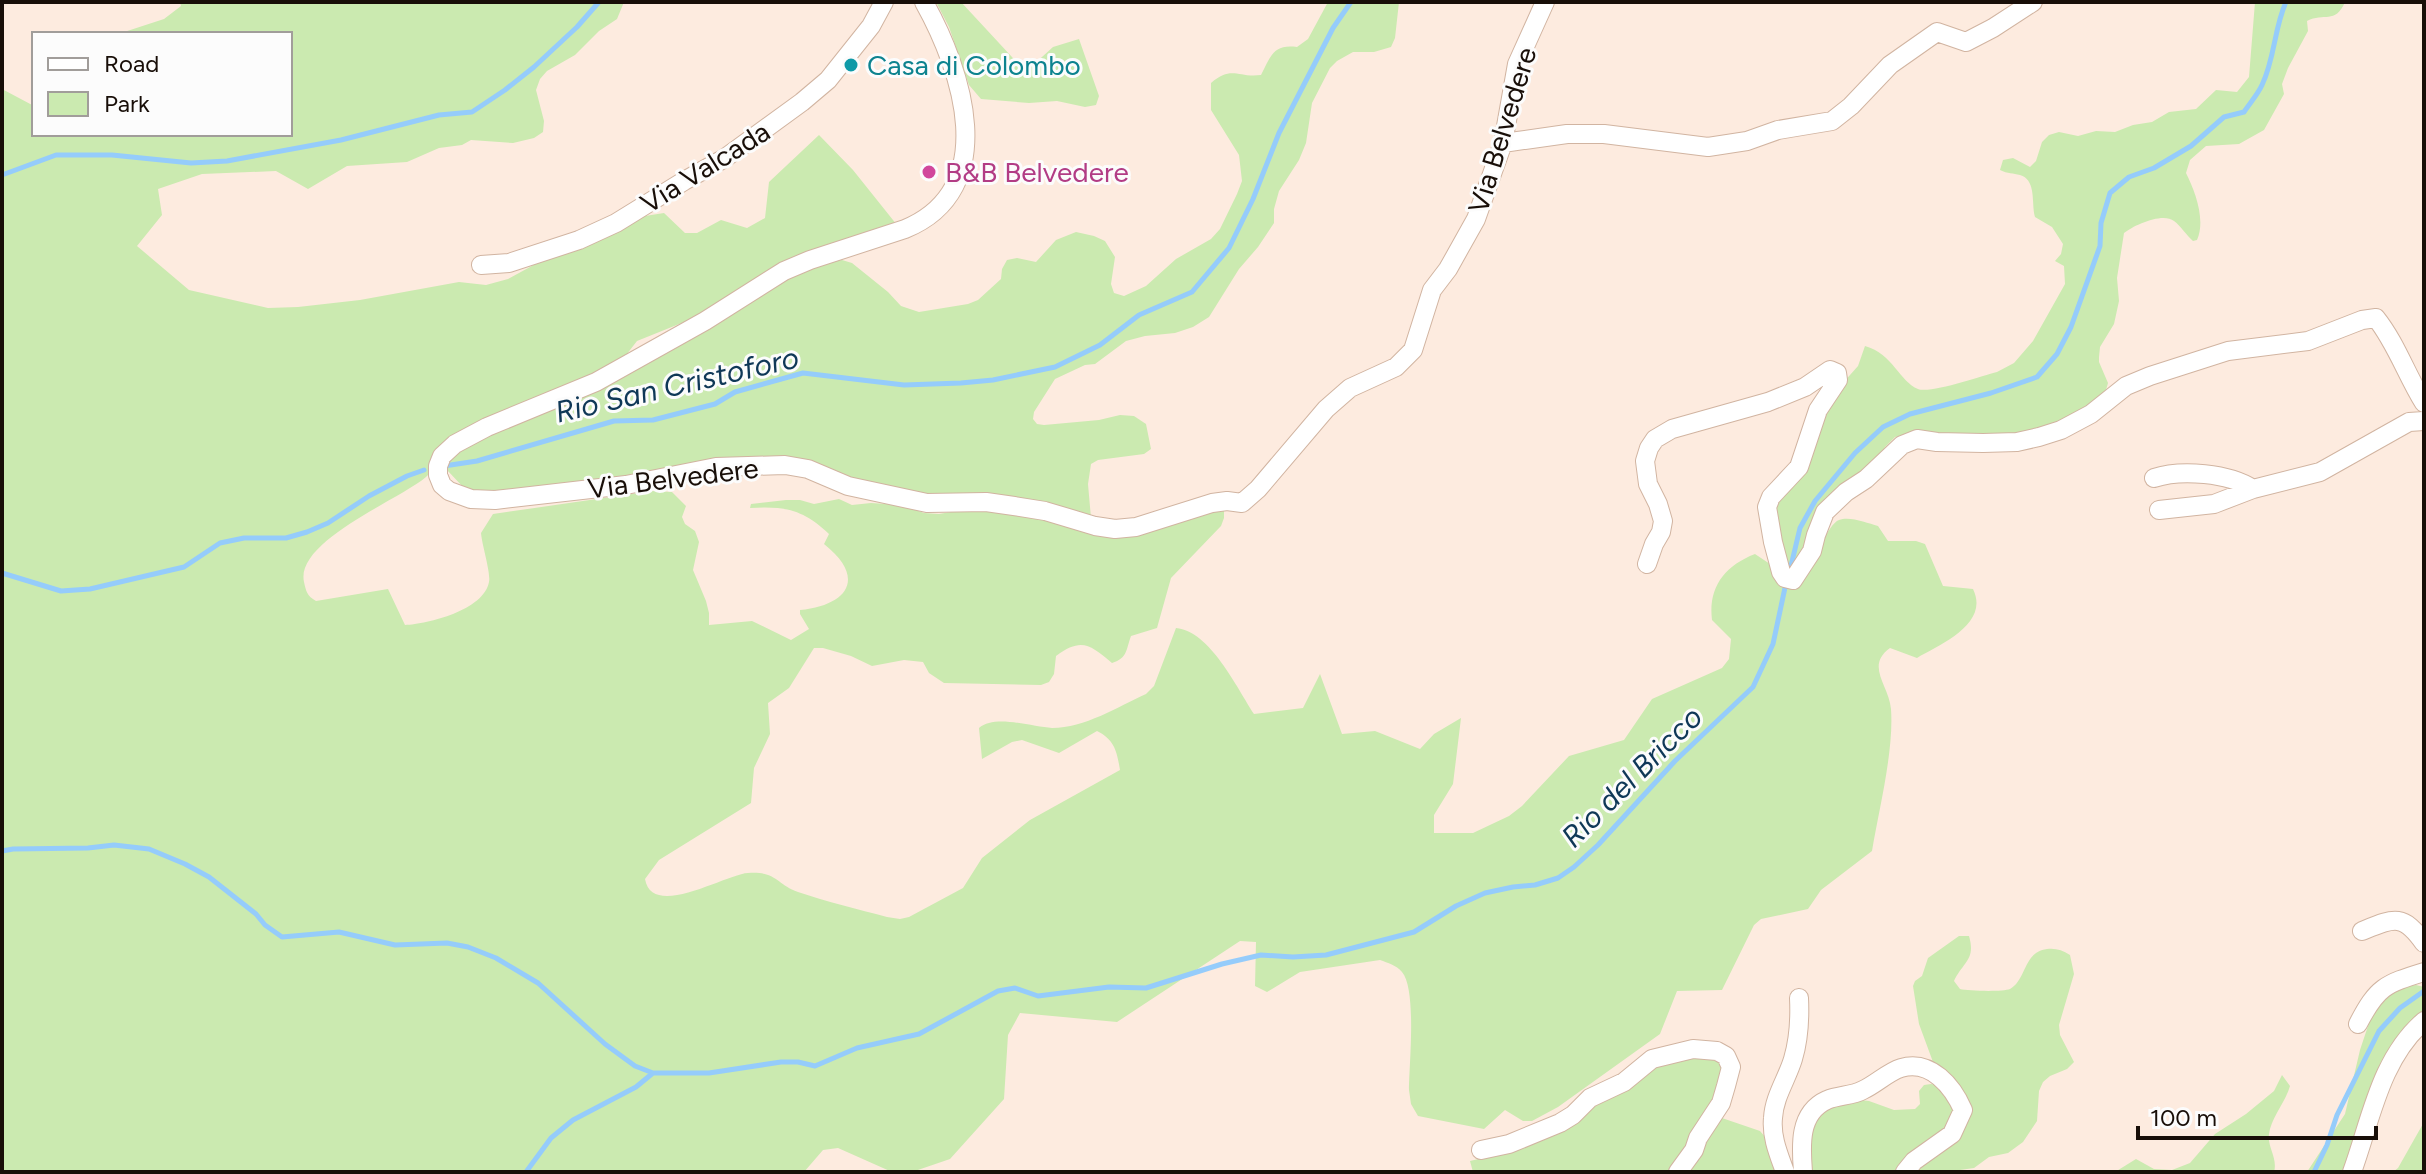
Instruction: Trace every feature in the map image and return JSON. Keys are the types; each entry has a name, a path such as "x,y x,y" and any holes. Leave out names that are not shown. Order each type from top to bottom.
{"street":[{"name":"Via Valcada","path":"481,265 509,263 587,237 725,158 828,80 871,26 884,2"},
{"name":"Via Belvedere","path":"924,2 955,73 964,105 967,133 963,163 955,186 935,212 905,229 784,271 705,321 596,382 487,427 455,444 442,456 438,466 442,485 471,499 495,500 626,485 716,467 785,465 808,469 848,486 927,503 986,502 1115,529 1136,527 1212,503 1242,503 1258,489 1326,409 1350,388 1396,367 1413,350 1432,290 1470,232 1503,143 1517,64 1545,2"},
{"path":"1503,143 1567,134 1604,134 1708,147 1832,121 1851,106 1890,65 1937,32 1966,42 2033,2"},
{"path":"1647,564 1663,521 1648,484 1645,461 1655,439 1672,429 1768,402 1805,387 1830,370 1837,373 1838,380 1818,410 1799,467 1771,497 1767,507 1781,572 1785,578 1793,580 1812,551 1825,512 1902,445 1917,439 1983,443 2017,442 2039,437 2061,430 2091,414 2126,386 2205,357 2308,341 2362,320 2376,318 2424,403"},
{"path":"2159,510 2214,504 2253,489 2320,472 2409,422 2424,421"},
{"path":"2154,478 2167,474 2212,475 2240,480 2253,489"},
{"path":"2362,931 2379,924 2400,921 2408,923 2424,943"},
{"path":"2358,1024 2369,1001 2383,988 2402,978 2424,972"},
{"path":"1785,1172 1775,1143 1773,1118 1776,1101 1793,1060 1800,1021 1799,998"},
{"path":"2352,1172 2390,1064 2424,1021"},
{"path":"1481,1150 1509,1144 1560,1123 1590,1098 1624,1082 1652,1059 1693,1049 1717,1051 1726,1056 1731,1067 1721,1103 1698,1138 1688,1162 1678,1172"},
{"path":"1803,1172 1802,1132 1811,1114 1823,1102 1863,1090 1900,1068 1910,1067 1939,1075 1956,1094 1963,1110 1952,1134 1914,1161 1905,1172"}],"green space":[{"path":"180,2 624,2 617,19 599,31 575,55 547,71 540,79 536,90 544,121 543,132 534,138 513,143 471,140 462,145 439,148 407,162 347,166 308,189 276,171 202,174 158,189 162,215 137,246 189,290 268,308 298,307 360,300 459,282 486,285 508,279 541,261 645,216 664,213 685,233 697,233 721,220 747,228 765,218 769,182 819,135 853,170 897,225 704,314 637,341 623,359 603,373 443,445 426,477 352,523 315,552 306,567 304,582 307,593 316,601 388,589 405,625 454,614 477,600 489,582 481,533 493,514 652,491 672,492 686,506 682,517 685,524 695,531 699,542 693,570 706,601 709,625 752,621 791,640 809,629 800,610 830,602 846,588 848,579 845,568 824,544 829,534 810,519 783,509 750,508 751,504 800,500 814,504 839,499 852,505 902,505 924,513 962,510 1017,513 1084,529 1213,508 1224,509 1221,526 1171,578 1157,628 1131,636 1124,656 1112,663 1091,648 1079,645 1056,656 1054,674 1049,682 1041,685 944,683 929,673 923,662 904,660 872,666 851,656 814,648 789,688 768,703 770,734 754,768 751,803 659,860 645,879 651,891 661,896 691,892 738,875 758,873 820,899 887,917 909,917 963,888 982,858 1030,820 1120,770 1114,747 1108,738 1097,731 1059,753 1022,740 1012,742 982,759 979,728 994,722 1052,728 1077,725 1146,694 1154,686 1176,628 1188,631 1211,650 1254,714 1303,708 1320,674 1342,734 1375,731 1420,749 1434,734 1461,718 1453,784 1434,815 1434,833 1473,833 1509,816 1522,806 1569,756 1624,740 1652,699 1722,668 1729,659 1731,639 1712,620 1713,598 1727,572 1755,554 1770,564 1777,578 1808,572 1835,523 1853,519 1878,526 1888,541 1925,544 1943,586 1973,589 1975,613 1969,623 1950,639 1917,658 1890,648 1879,662 1880,676 1891,709 1891,725 1888,761 1872,851 1821,890 1808,909 1761,919 1754,925 1722,990 1677,991 1660,1034 1558,1107 1532,1121 1523,1121 1505,1110 1484,1129 1418,1116 1411,1104 1409,1090 1411,1028 1407,981 1395,966 1380,960 1300,972 1267,992 1255,986 1256,942 1240,941 1117,1022 1020,1013 1008,1035 1004,1099 950,1159 912,1172 892,1172 838,1148 823,1150 804,1172 2,1172 2,89 32,105 32,136 292,136 292,32 124,32 164,19 181,6"},
{"path":"936,2 961,2 1023,69 1032,66 1053,47 1079,39 1099,96 1096,105 1085,107 1057,101 1029,103 981,99 969,85 949,27"},
{"path":"1328,2 1399,2 1395,38 1391,47 1374,52 1353,52 1330,68 1312,103 1306,143 1299,160 1279,191 1274,223 1239,269 1209,317 1175,333 1126,341 1095,364 1085,365 1055,379 1034,412 1033,419 1037,424 1044,425 1120,415 1134,416 1146,424 1151,449 1144,454 1098,460 1091,464 1088,484 1091,518 943,499 854,482 819,466 650,476 483,493 464,488 447,470 448,457 795,272 833,261 852,263 901,306 919,312 978,300 1001,279 1007,260 1017,258 1036,262 1056,240 1076,232 1105,241 1115,257 1111,284 1114,293 1124,296 1146,286 1176,259 1211,239 1220,229 1242,181 1239,155 1211,110 1211,83 1230,73 1261,75 1270,57 1278,50 1297,47 1308,39"},
{"path":"2255,2 2345,2 2333,16 2307,21 2308,31 2282,84 2284,94 2264,130 2239,144 2206,146 2190,160 2186,173 2200,215 2197,240 2193,241 2174,221 2163,218 2141,223 2124,233 2117,278 2119,301 2114,324 2100,347 2099,362 2108,383 2104,397 2056,424 2018,436 1943,438 1918,431 1895,437 1885,447 1879,460 1848,486 1797,572 1784,570 1776,512 1778,497 1842,384 1858,366 1865,346 1883,355 1918,389 1944,387 1997,372 2014,363 2033,341 2065,284 2064,266 2055,261 2061,254 2063,244 2052,227 2035,217 2029,182 2020,175 2000,170 2003,160 2013,158 2030,167 2036,161 2042,142 2049,135 2059,132 2078,136 2096,131 2115,132 2152,122 2169,112 2196,109 2216,90 2237,92 2249,77"},
{"path":"1959,936 1969,936 1971,944 1968,960 1954,981 1960,989 2010,989 2020,979 2029,960 2039,951 2056,949 2070,955 2074,974 2059,1025 2060,1035 2074,1062 2043,1082 2039,1091 2037,1121 2023,1142 2008,1153 1989,1157 1974,1168 1913,1172 1957,1138 1971,1114 1933,1062 1919,1024 1913,986 1922,976 1928,958"},
{"path":"2416,985 2424,987 2424,1013 2344,1172 2307,1172 2345,1114 2360,1050 2374,1008 2387,994"},
{"path":"1706,1057 1723,1066 1715,1103 1674,1167 1667,1172 1473,1172 1470,1161 1491,1156 1591,1107 1649,1069 1669,1061"},
{"path":"2282,1075 2290,1086 2269,1134 2274,1172 2115,1172 2136,1159 2154,1169 2172,1170 2190,1163 2215,1134 2274,1091"},
{"path":"1931,1084 1948,1092 1955,1120 1898,1165 1897,1172 1808,1172 1809,1124 1818,1112 1851,1099 1869,1101 1894,1110 1915,1109 1920,1104 1919,1091 1924,1085"},
{"path":"1719,1117 1760,1131 1766,1138 1779,1172 1690,1172"},
{"path":"2424,1122 2424,1172 2393,1172 2398,1168"}],"waterway":[{"path":"2,175 56,155 112,155 191,163 227,161 341,140 439,115 472,112 534,67 599,2"},
{"name":"Rio San Cristoforo","path":"444,466 477,461 614,421 653,420 715,404 735,392 803,373 904,385 993,380 1055,367 1100,345 1139,315 1192,292 1229,248 1253,199 1279,133 1333,28 1351,2"},
{"name":"Rio del Bricco","path":"1790,570 1800,528 1815,501 1855,453 1883,427 1910,414 1991,393 2037,377 2057,354 2071,327 2100,246 2101,223 2110,193 2129,177 2154,168 2191,146 2224,117 2244,112 2266,75 2286,2"},
{"name":"Rio San Cristoforo","path":"2,573 61,591 90,589 184,567 220,543 244,538 286,538 307,532 328,523 369,496 424,470"},
{"name":"Rio del Bricco","path":"526,1172 551,1138 573,1120 636,1087 653,1073 709,1073 781,1062 815,1066 857,1048 919,1034 998,991 1015,988 1038,996 1109,987 1146,988 1261,955 1326,955 1414,932 1456,906 1485,893 1558,878 1598,845 1675,761 1753,687 1773,644 1786,583"},
{"path":"2,851 114,845 149,849 209,877 282,937 339,932 395,945 447,943 468,947 496,958 538,983 605,1044 635,1066 653,1073"},
{"path":"2314,1172 2337,1115 2379,1031 2400,1008 2424,991"}],"place":[{"name":"Casa di Colombo","path":"851,65"},
{"name":"B&B Belvedere","path":"929,172"}]}
